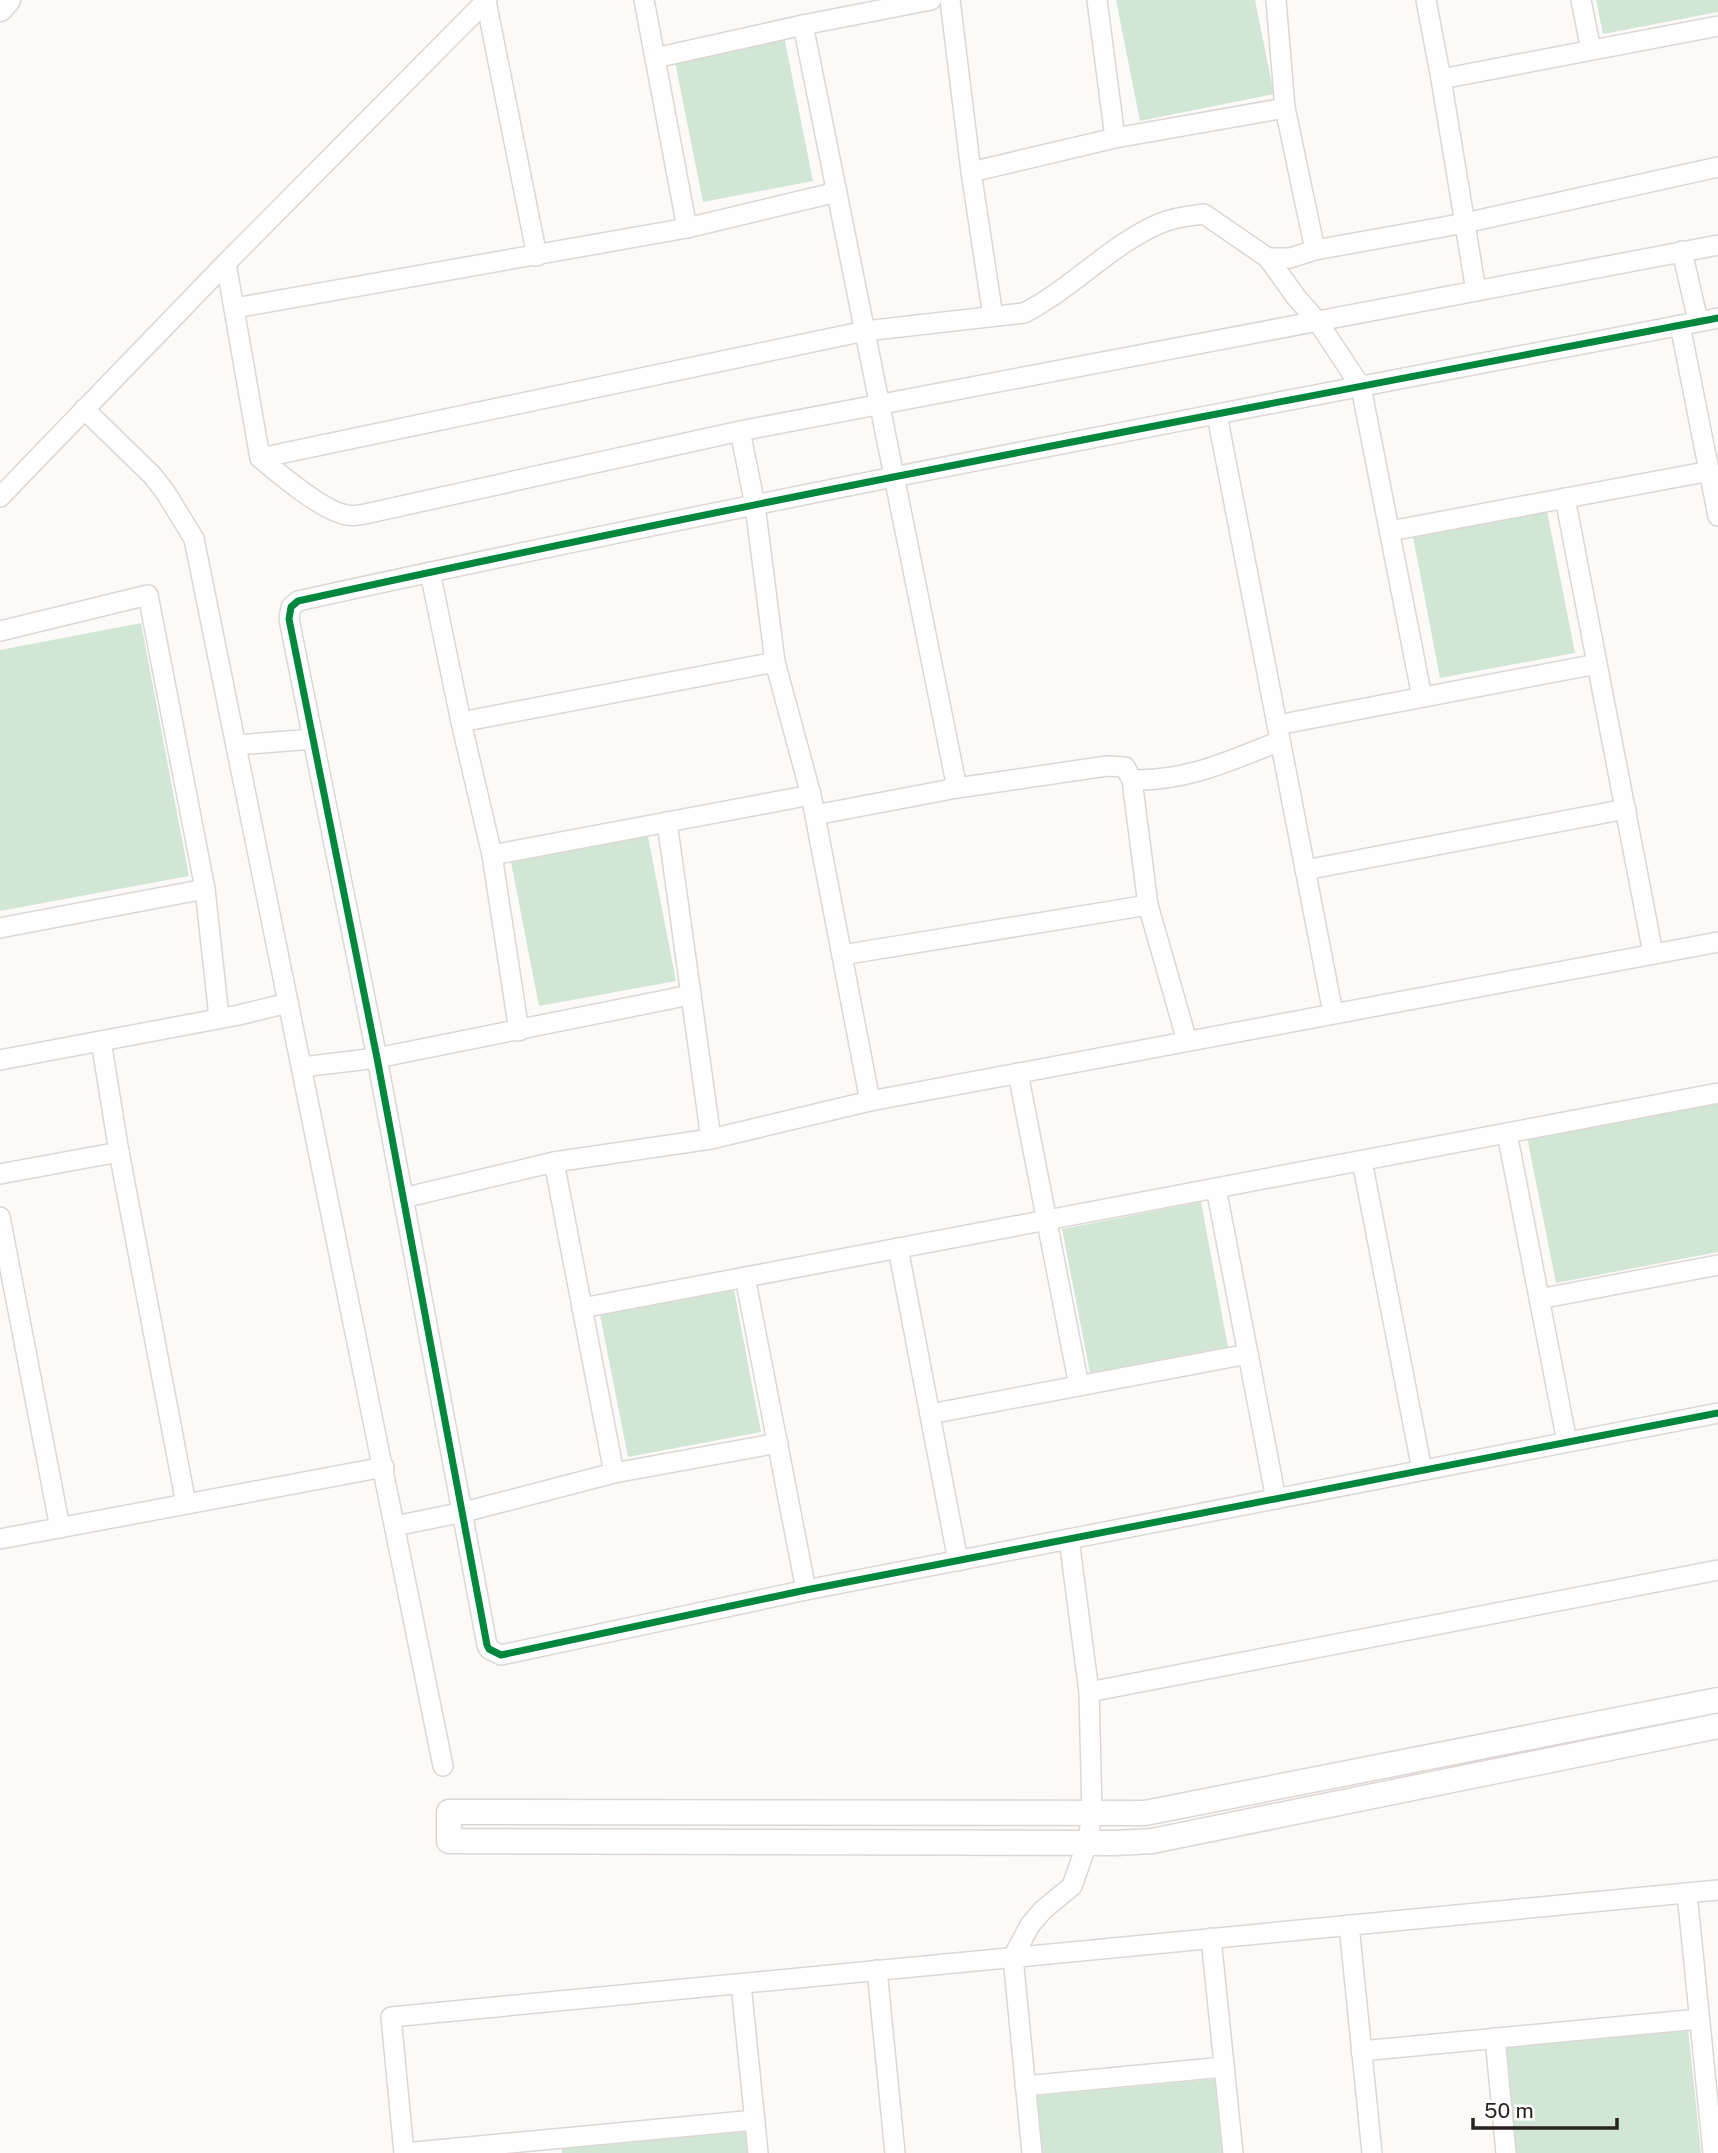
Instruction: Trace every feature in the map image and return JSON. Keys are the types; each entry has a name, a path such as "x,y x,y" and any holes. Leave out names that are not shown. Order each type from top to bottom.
{"street":[{"path":"0,9 8,0"},
{"path":"644,0 687,228"},
{"path":"655,58 931,0"},
{"path":"950,0 971,172 993,316"},
{"path":"1097,0 1115,138"},
{"path":"1276,0 1285,108 1315,250"},
{"path":"1426,0 1476,291"},
{"path":"1581,0 1591,50"},
{"path":"486,1 537,256"},
{"path":"0,497 226,263 486,1"},
{"path":"803,25 957,788"},
{"path":"1441,79 1718,26"},
{"path":"971,172 1115,138 1285,108"},
{"path":"1268,258 1290,258 1315,250 1465,223 1718,167"},
{"path":"234,308 687,228 837,192"},
{"path":"260,458 865,331 1024,313 1046,302 1124,244 1160,223 1178,217 1204,214 1268,258 1296,297 1318,321 1361,387 1422,697"},
{"path":"226,263 260,458 317,500 347,515 365,514 740,430 1718,244"},
{"path":"1682,251 1699,321 1710,471 1718,516"},
{"path":"1699,321 755,505 430,572 298,601 291,607 289,619 377,1058 489,1649 501,1655 806,1590 1718,1413"},
{"path":"84,410 152,475 194,538 443,1766"},
{"path":"1217,415 1334,1013"},
{"path":"740,430 755,505 775,662 811,795 870,1101"},
{"path":"1390,531 1710,471"},
{"path":"1565,498 1653,953"},
{"path":"430,572 492,855 519,1031"},
{"path":"0,631 148,595 205,889 219,1017"},
{"path":"461,722 775,662"},
{"path":"1132,780 1157,780 1203,772 1279,733 1422,697 1597,664"},
{"path":"236,745 313,739"},
{"path":"815,815 957,788 1107,765 1125,767 1132,780 1148,905 1187,1041"},
{"path":"492,855 811,795"},
{"path":"1305,870 1626,809"},
{"path":"667,822 711,1139"},
{"path":"0,928 205,889"},
{"path":"842,955 1148,905"},
{"path":"403,1198 554,1161 711,1139 870,1101 1718,942"},
{"path":"302,1068 377,1058 690,995"},
{"path":"0,1060 288,1003"},
{"path":"101,1041 119,1152 186,1504"},
{"path":"1018,1073 1079,1386"},
{"path":"582,1308 1718,1093"},
{"path":"1507,1133 1567,1442"},
{"path":"0,1174 119,1152"},
{"path":"554,1161 614,1473"},
{"path":"1362,1161 1423,1470"},
{"path":"1216,1188 1276,1499"},
{"path":"0,1217 60,1528"},
{"path":"898,1248 958,1560"},
{"path":"1539,1299 1718,1265"},
{"path":"745,1277 806,1590"},
{"path":"930,1414 1248,1354"},
{"path":"395,1526 464,1512 614,1473 778,1443"},
{"path":"0,1539 384,1467"},
{"path":"1032,2153 1013,1957 1030,1925 1043,1910 1072,1886 1088,1841 1092,1813 1089,1692 1069,1539"},
{"path":"1089,1692 1718,1570"},
{"path":"1718,1700 1145,1813 449,1811 449,1841 1152,1841 1718,1726"},
{"path":"755,2120 552,2146 404,2153 391,2017 1718,1890"},
{"path":"1687,1893 1713,2153"},
{"path":"1349,1925 1372,2153"},
{"path":"1211,1938 1233,2153"},
{"path":"877,1970 895,2153"},
{"path":"741,1984 758,2153"},
{"path":"1362,2051 1699,2019"},
{"path":"1494,2038 1506,2153"},
{"path":"1025,2086 1224,2067"}],"green space":[{"path":"1116,0 1255,0 1274,94 1140,121"},
{"path":"1596,0 1718,0 1718,12 1603,34"},
{"path":"784,36 813,181 703,202 674,57"},
{"path":"1547,511 1575,653 1440,678 1413,537"},
{"path":"141,623 189,876 0,911 0,650"},
{"path":"648,836 676,981 539,1006 511,862"},
{"path":"1718,1101 1718,1252 1556,1283 1527,1137"},
{"path":"1201,1202 1228,1347 1090,1373 1062,1229"},
{"path":"734,1290 761,1432 628,1457 600,1315"},
{"path":"1688,2028 1701,2153 1516,2153 1506,2046"},
{"path":"1215,2079 1223,2153 1041,2153 1035,2096"},
{"path":"747,2127 750,2153 562,2153 561,2145"}],"cycle path":[{"path":"1718,318 1007,455 475,563 298,601 291,607 289,619 377,1058 489,1649 501,1655 806,1590 1718,1413"}]}
